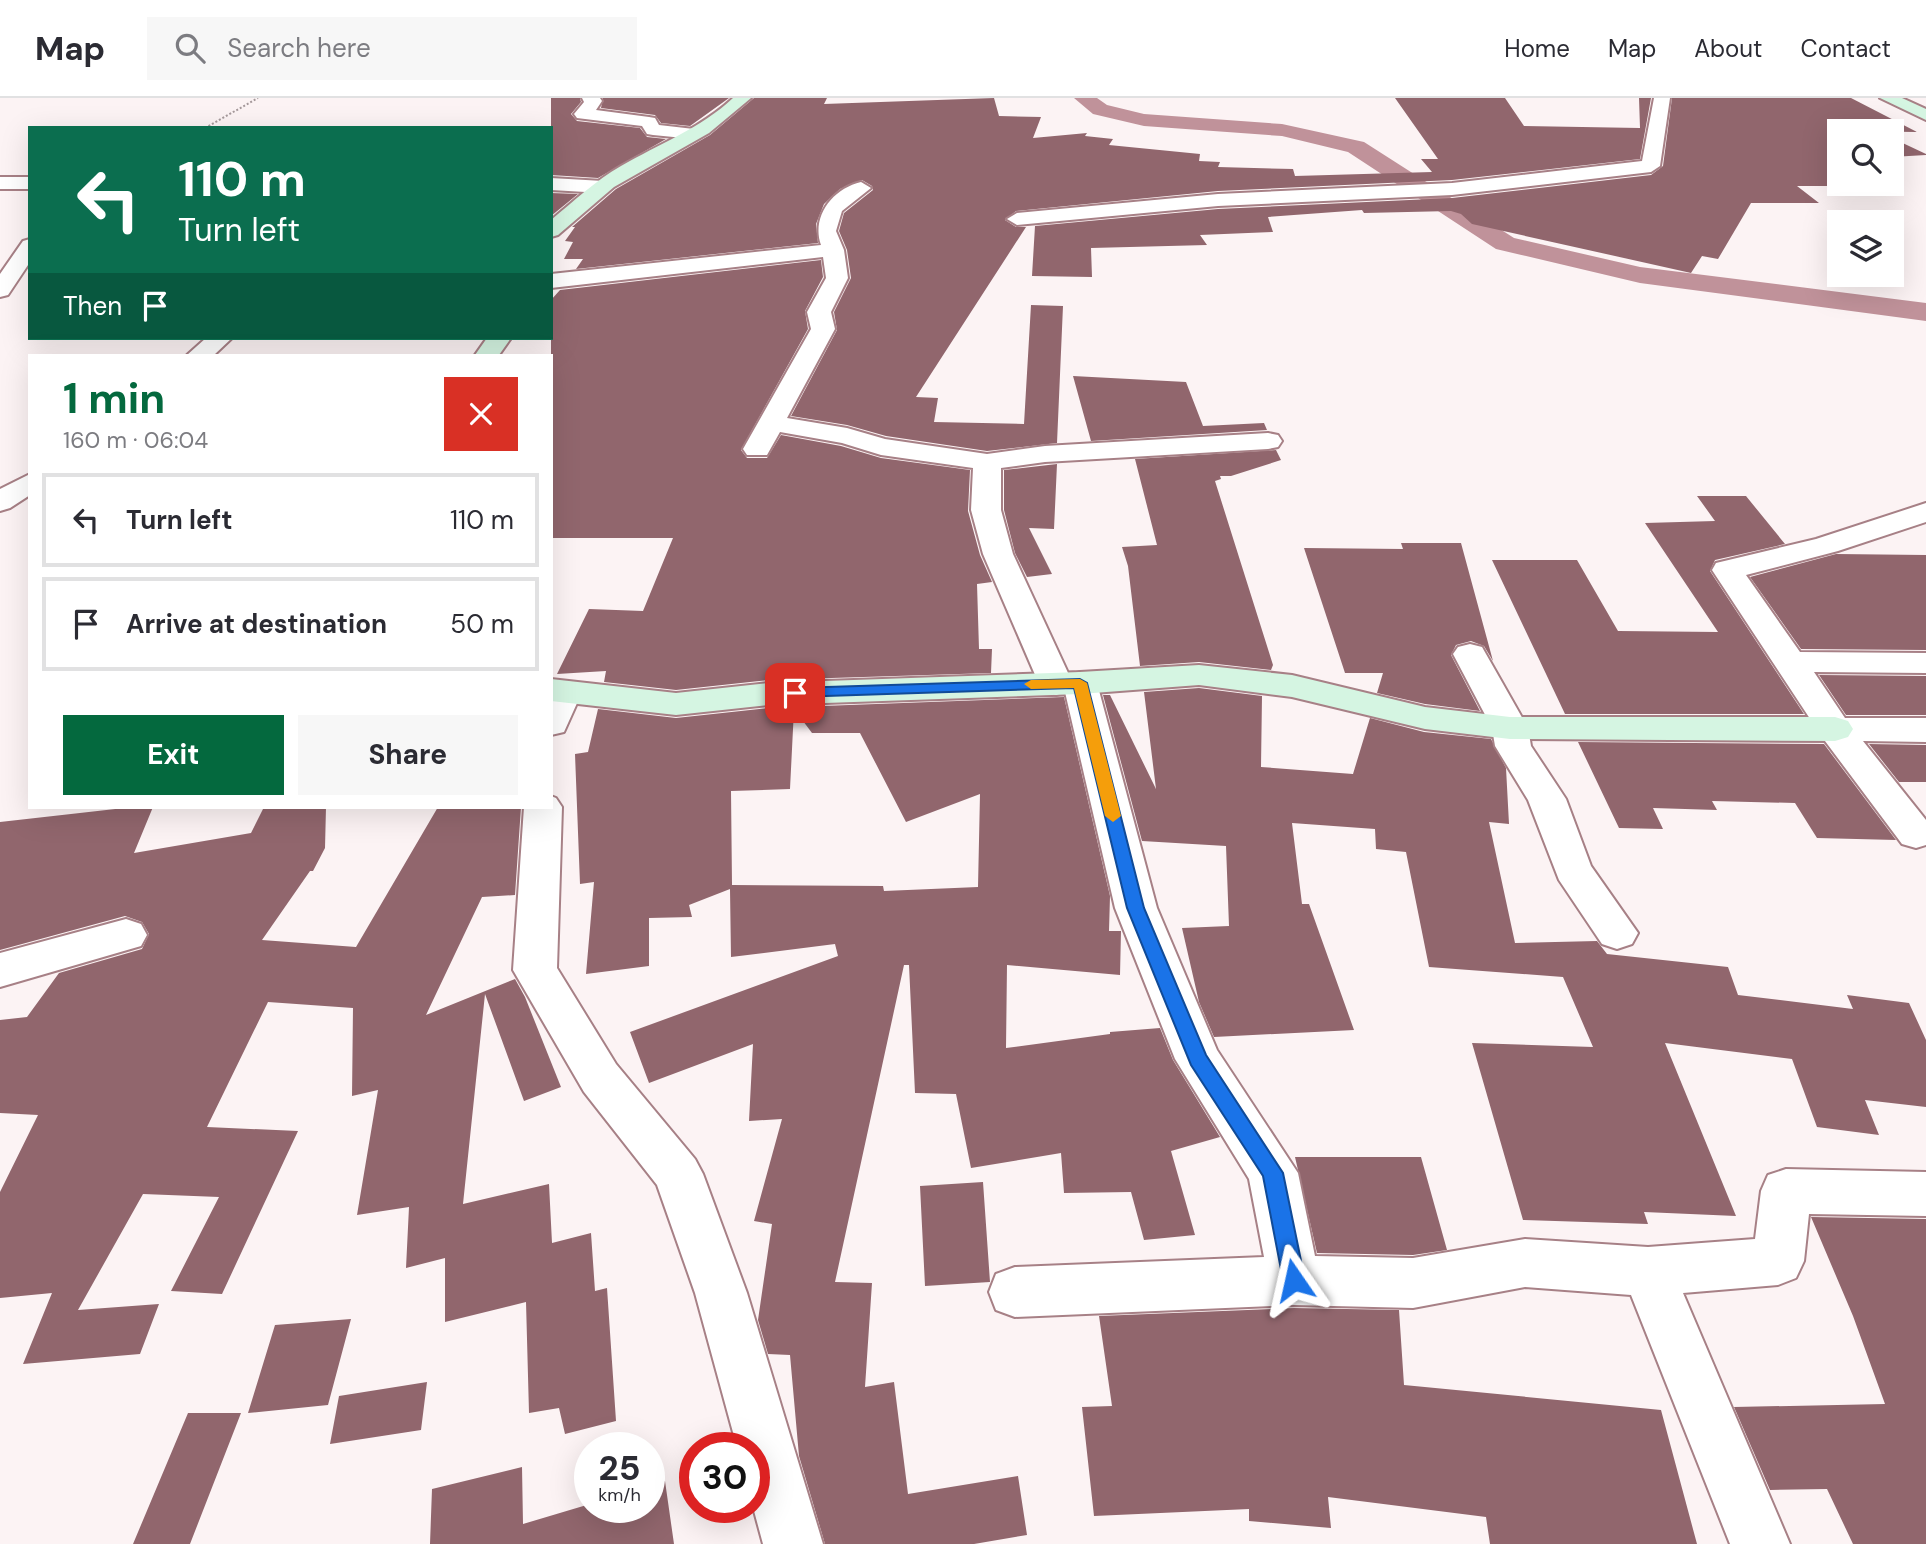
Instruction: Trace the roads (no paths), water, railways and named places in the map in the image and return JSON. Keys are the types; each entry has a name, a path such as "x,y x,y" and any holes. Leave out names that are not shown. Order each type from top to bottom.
{"street":[{"path":"590,98 594,102 583,114 638,118 649,122 653,130 694,134"},
{"path":"553,229 626,170 694,134 732,110 743,98"},
{"path":"1017,219 1218,200 1452,189 1651,166 1662,98"},
{"path":"1888,98 1926,102"},
{"path":"1912,102 1926,115"},
{"path":"553,184 603,187"},
{"path":"757,449 823,329 819,312 837,278 833,250 826,230 833,208 861,188"},
{"path":"0,290 28,248"},
{"path":"553,281 833,250"},
{"path":"200,354 218,340"},
{"path":"771,423 847,436 881,447 987,462 1045,454 1268,441"},
{"path":"987,462 986,510 998,554 1068,684 1136,908 1198,1059 1273,1173 1294,1280"},
{"path":"0,502 28,483"},
{"path":"1916,834 1835,729 1727,570 1827,545 1926,512"},
{"path":"1470,654 1510,728 1513,746 1547,799 1573,870 1617,933"},
{"path":"1790,662 1926,663"},
{"path":"553,715 558,691 676,704 768,694 1068,684 1199,675 1292,686 1425,718 1510,728 1926,730"},
{"path":"542,809 535,970 600,1078 678,1174 721,1293 793,1544"},
{"path":"0,970 126,935"},
{"path":"1015,1292 1294,1280 1413,1283 1525,1263 1648,1272 1779,1261 1786,1191 1926,1194"},
{"path":"1648,1272 1760,1544"}],"waterway":[{"path":"1084,98 1100,110 1144,120 1282,130 1356,147 1505,244 1640,275 1926,312"}]}
